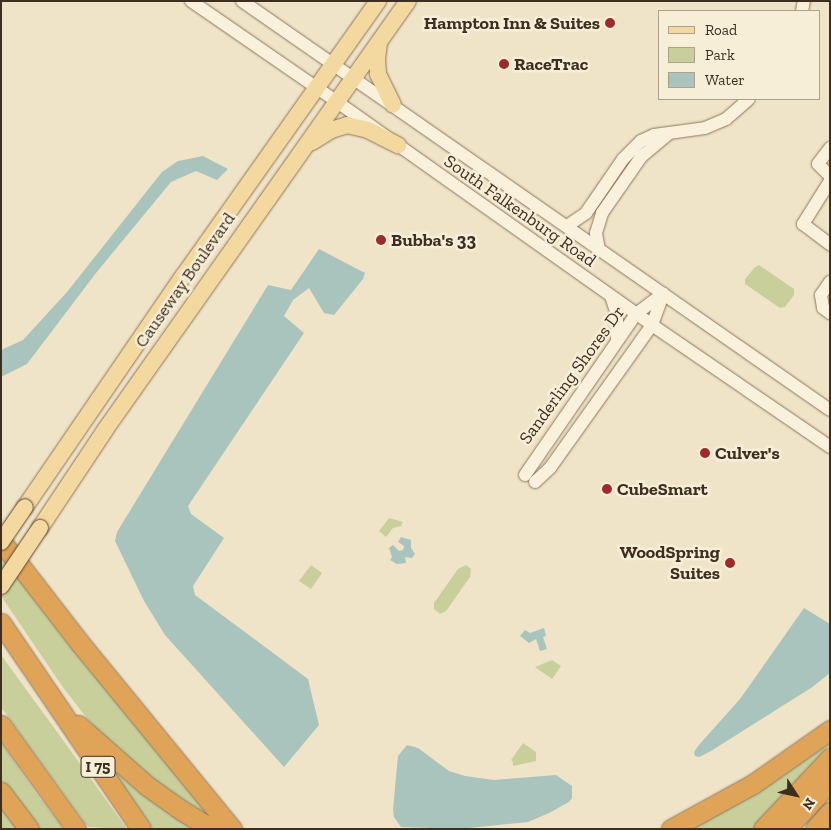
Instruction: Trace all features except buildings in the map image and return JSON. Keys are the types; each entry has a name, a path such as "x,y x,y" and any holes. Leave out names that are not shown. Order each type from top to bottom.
{"highway":[{"path":"1,542 56,613 232,829"},
{"name":"I 75","path":"1,623 141,829"},
{"path":"56,706 146,785 181,810 214,829"},
{"path":"1,725 76,829"},
{"path":"671,829 753,784 830,730"},
{"path":"763,829 830,758"},
{"path":"786,829 830,782"},
{"path":"1,792 29,829"},
{"path":"797,829 830,794"},
{"path":"815,829 830,812"}],"main road":[{"name":"Causeway Boulevard","path":"1,542 378,1"},
{"name":"Causeway Boulevard","path":"1,586 105,430 408,1"},
{"path":"379,41 376,59 378,73 384,90 393,105"},
{"path":"299,154 331,130 347,125 368,130 398,145"}],"street":[{"name":"South Falkenburg Road","path":"191,1 336,101 610,296 830,447"},
{"name":"South Falkenburg Road","path":"242,1 830,410"},
{"path":"567,226 586,213 631,150 654,135 704,128 726,119 748,100"},
{"path":"599,250 596,234 602,213 641,157 670,132"},
{"path":"830,148 818,164 830,176"},
{"path":"830,181 802,224 830,244"},
{"path":"830,282 821,295 823,308 830,313"},
{"name":"Sanderling Shores Dr","path":"663,294 652,325 550,468 530,479 616,342 636,314 663,294"},
{"path":"610,296 617,315 616,342"}],"green space":[{"path":"759,265 794,289 794,295 785,307 780,308 745,284 745,279"},
{"path":"389,518 403,522 401,526 393,528 386,537 379,531"},
{"path":"1,554 22,583 212,818 157,783 100,733 86,717 62,686 1,596"},
{"path":"311,565 322,573 311,589 299,581"},
{"path":"466,565 471,569 470,577 446,611 440,614 434,609 434,603 458,569"},
{"path":"1,655 127,829 88,827 1,707"},
{"path":"552,660 561,666 552,679 535,667"},
{"path":"830,738 830,745 757,829 686,829"},
{"path":"1,743 63,829 35,829 1,781"},
{"path":"523,743 536,752 536,761 513,766 511,760"},
{"path":"104,758 199,829 153,829"},
{"path":"1,807 18,829 1,829"}],"water":[{"path":"203,156 228,169 217,180 196,171 171,182 96,273 27,364 1,377 1,350 23,340 67,292 162,172 178,161"},
{"path":"319,249 365,273 363,279 334,315 324,313 309,288 293,300 284,316 304,333 188,506 191,514 224,538 193,586 195,595 308,679 319,725 284,767 165,635 144,601 115,541 117,532 268,285 291,290"},
{"path":"401,537 411,540 411,548 415,554 412,558 405,557 406,563 397,564 390,560 392,557 389,548 393,545 399,551 403,550 404,546 398,542"},
{"path":"804,608 830,624 830,673 811,688 711,751 699,757 695,756 694,752 698,746 740,699"},
{"path":"544,628 546,636 543,637 547,649 540,651 536,639 529,643 520,636 525,630 530,633"},
{"path":"407,745 418,748 449,771 465,776 494,780 556,775 572,786 572,798 569,802 549,813 528,822 460,829 401,827 394,817 393,809 398,756"}],"place":[{"name":"Hampton Inn & Suites","path":"610,23"},
{"name":"RaceTrac","path":"504,64"},
{"name":"Bubba's 33","path":"381,240"},
{"name":"Culver's","path":"705,453"},
{"name":"CubeSmart","path":"607,489"},
{"name":"WoodSpring Suites","path":"730,563"}]}
